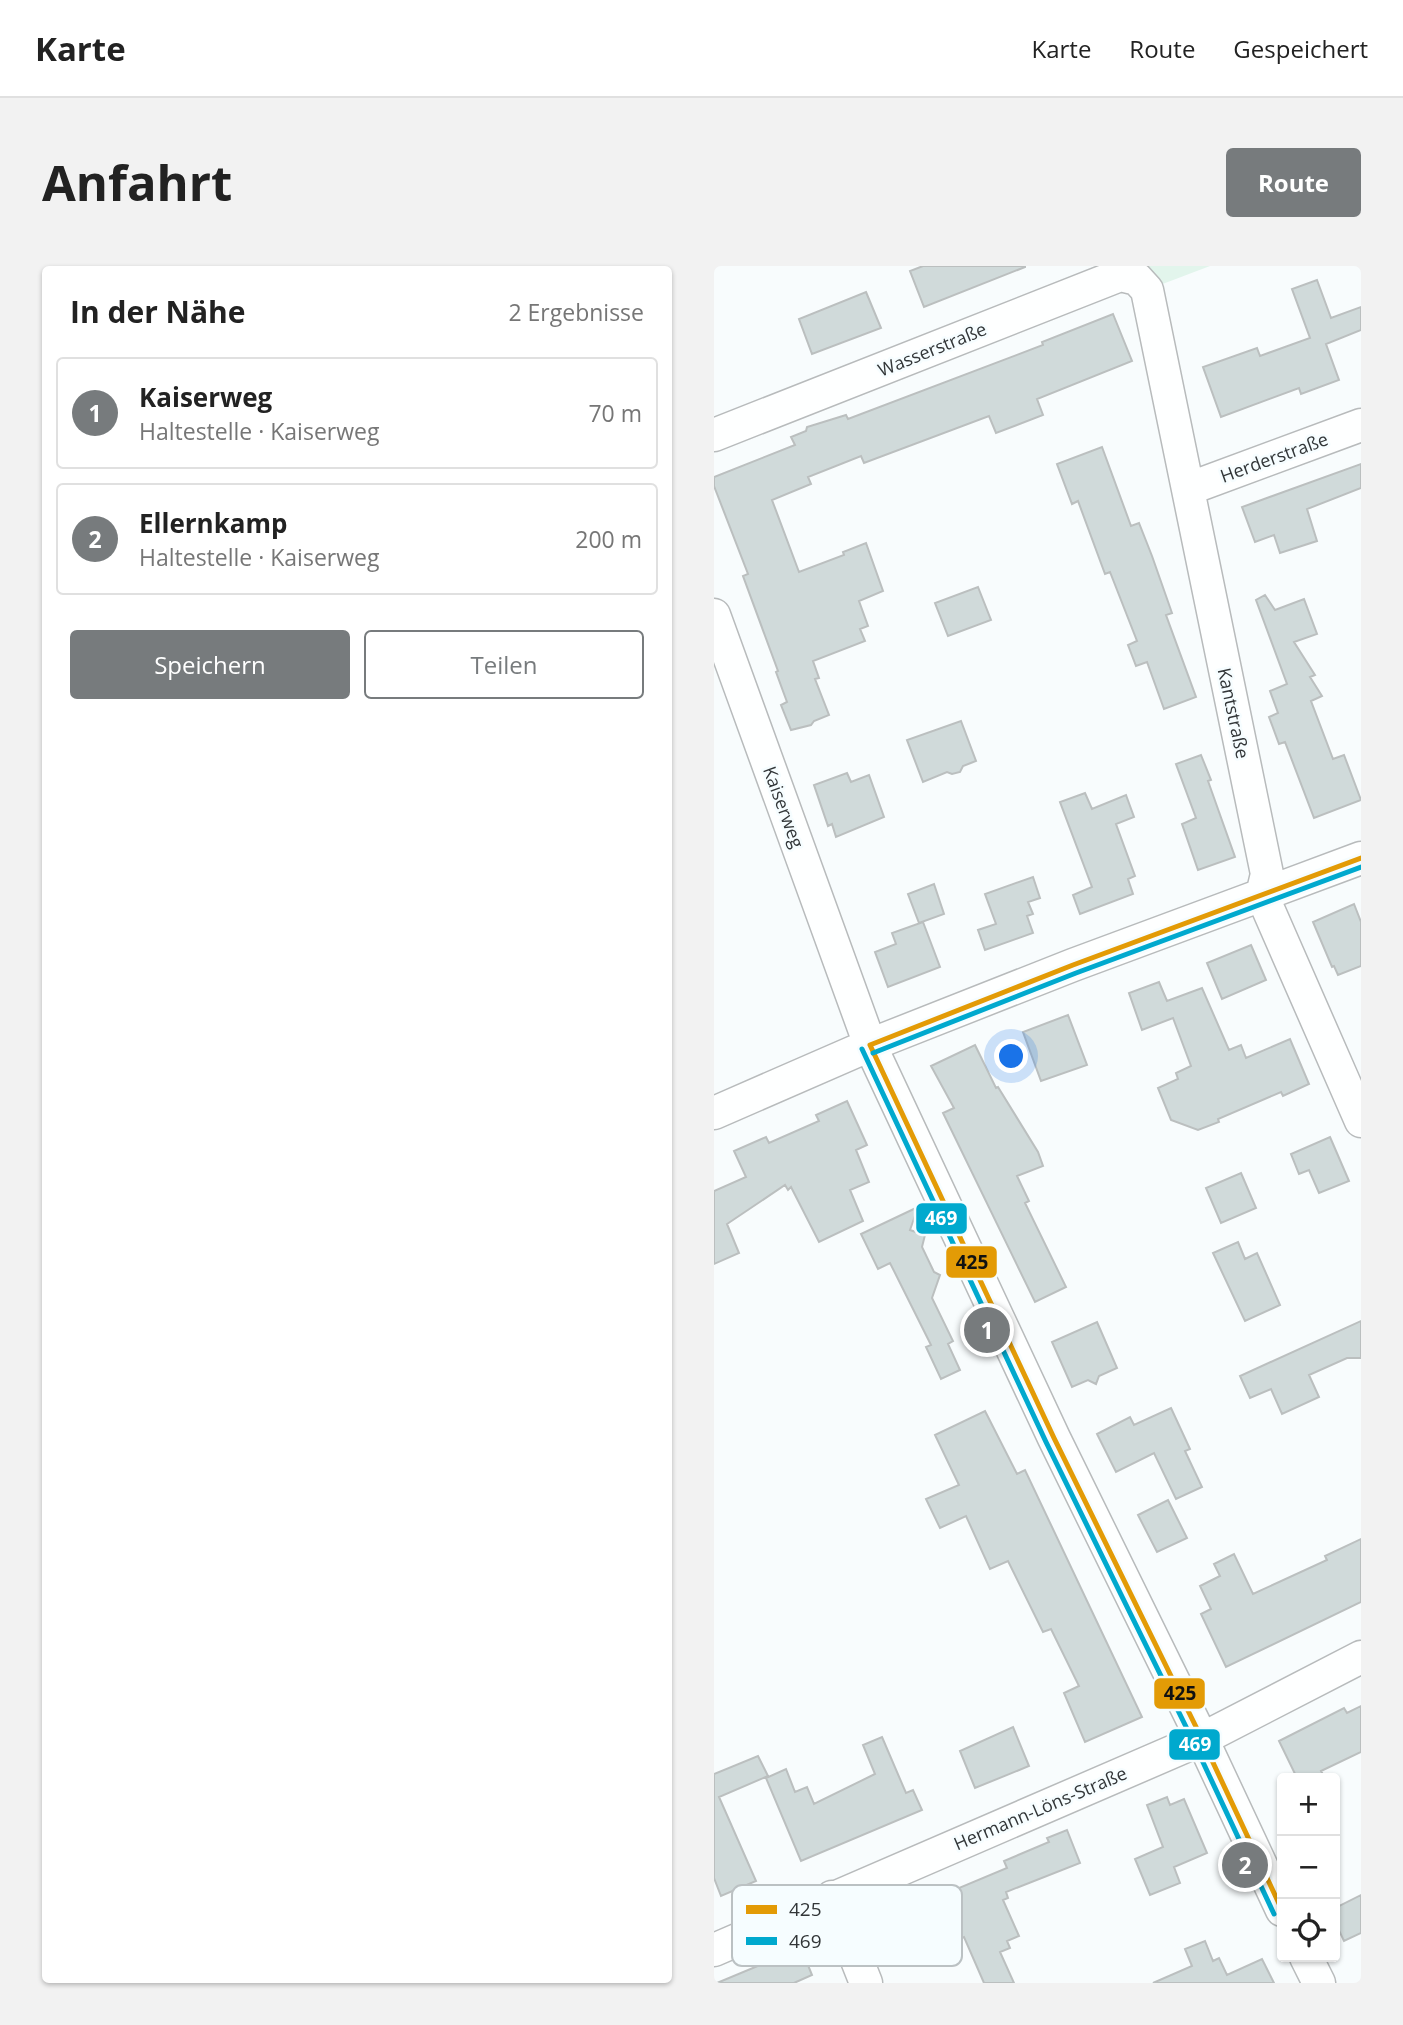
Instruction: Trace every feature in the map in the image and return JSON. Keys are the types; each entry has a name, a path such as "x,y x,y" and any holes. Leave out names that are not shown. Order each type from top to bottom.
{"street":[{"name":"Wasserstraße","path":"714,435 1120,275 1137,279 1147,290"},
{"name":"Kantstraße","path":"1147,290 1267,874 1262,895 1361,1121"},
{"name":"Herderstraße","path":"1188,489 1361,425"},
{"name":"Kaiserweg","path":"714,615 870,1045 1054,1438 1202,1739 1277,1899"},
{"path":"714,1113 870,1045 1073,965 1361,858"},
{"name":"Hermann-Löns-Straße","path":"860,1885 1202,1739 1361,1657"},
{"name":"Hermann-Löns-Straße","path":"714,1950 732,1942"},
{"path":"1308,1962 1319,1983"},
{"path":"859,1966 866,1983"}],"green space":[{"path":"1141,266 1210,266 1160,285"}],"building":[{"path":"923,266 1025,267 924,307 910,271"},
{"path":"1317,280 1331,318 1361,307 1361,330 1326,344 1339,380 1301,394 1299,388 1221,417 1203,367 1257,348 1260,356 1310,338 1292,289"},
{"path":"866,292 881,328 812,354 799,319"},
{"path":"1113,314 1132,361 1037,399 1043,415 996,433 989,416 864,463 861,456 808,477 811,484 772,500 799,572 844,555 843,552 866,543 883,591 859,601 868,626 860,629 865,641 813,661 819,678 815,679 829,715 811,725 791,730 781,705 787,702 776,672 778,671 743,576 748,574 714,486 714,477 795,445 791,437 806,431 807,427 846,415 848,419 1043,345 1042,342"},
{"path":"1102,447 1131,526 1139,523 1152,556 1172,613 1166,615 1196,697 1164,709 1147,662 1136,666 1128,645 1137,641 1110,572 1105,574 1078,501 1072,504 1057,464"},
{"path":"1361,464 1361,488 1307,509 1317,541 1280,553 1274,535 1255,542 1242,507"},
{"path":"978,587 991,620 948,636 935,603"},
{"path":"1265,595 1275,610 1304,599 1317,634 1294,642 1315,675 1310,677 1322,696 1311,701 1333,759 1344,755 1361,800 1314,818 1285,742 1279,744 1269,717 1278,713 1270,691 1287,684 1256,600"},
{"path":"961,721 976,761 963,766 960,772 947,772 923,782 907,740"},
{"path":"1201,755 1235,857 1198,870 1182,824 1196,818 1176,764"},
{"path":"847,773 851,782 869,775 884,817 836,837 832,824 828,826 814,785"},
{"path":"1085,793 1092,809 1126,795 1134,817 1116,824 1135,876 1128,879 1133,894 1080,914 1073,895 1092,887 1060,802"},
{"path":"1033,877 1040,898 1028,902 1033,914 1027,916 1033,933 985,950 978,930 996,924 985,894"},
{"path":"934,884 944,914 919,923 908,894"},
{"path":"1354,904 1361,922 1361,966 1338,975 1313,922"},
{"path":"923,922 940,967 888,987 875,952 896,944 892,933"},
{"path":"1251,945 1266,980 1222,999 1207,963"},
{"path":"1159,982 1167,1001 1202,988 1229,1050 1241,1045 1246,1058 1290,1039 1309,1084 1283,1096 1281,1092 1198,1130 1171,1120 1158,1088 1178,1079 1176,1073 1191,1066 1173,1018 1142,1030 1129,993"},
{"path":"1068,1015 1087,1065 1041,1081 1023,1032"},
{"path":"975,1045 996,1088 998,1087 1038,1152 1043,1166 1017,1176 1029,1201 1025,1203 1066,1287 1035,1302 943,1113 954,1108 931,1066"},
{"path":"847,1101 867,1145 856,1150 869,1182 850,1190 863,1221 819,1242 791,1187 788,1190 785,1185 727,1224 739,1253 714,1264 714,1191 746,1177 734,1151 766,1137 769,1143 819,1121 816,1115"},
{"path":"1330,1137 1349,1181 1319,1193 1309,1170 1299,1174 1291,1154"},
{"path":"1241,1173 1256,1208 1221,1223 1206,1188"},
{"path":"918,1207 910,1230 925,1235 922,1247 934,1272 940,1275 932,1298 953,1341 948,1344 960,1370 941,1379 926,1347 931,1345 890,1263 878,1269 861,1234"},
{"path":"1238,1242 1245,1259 1257,1253 1280,1305 1245,1321 1213,1253"},
{"path":"1361,1321 1361,1358 1347,1358 1309,1375 1319,1397 1282,1414 1271,1389 1250,1398 1240,1376"},
{"path":"1097,1322 1117,1368 1099,1376 1096,1384 1088,1380 1072,1387 1052,1342"},
{"path":"1171,1408 1190,1449 1185,1451 1202,1487 1176,1499 1154,1453 1116,1472 1097,1434 1130,1417 1134,1425"},
{"path":"985,1411 1017,1474 1025,1470 1142,1717 1085,1742 1064,1693 1079,1686 1051,1629 1043,1632 1008,1561 990,1569 966,1516 940,1528 926,1499 959,1485 935,1435"},
{"path":"1168,1500 1187,1538 1157,1552 1138,1515"},
{"path":"1361,1539 1361,1602 1226,1667 1201,1614 1211,1609 1200,1586 1220,1576 1214,1564 1234,1554 1253,1594 1327,1560 1325,1556"},
{"path":"1361,1706 1361,1752 1321,1771 1322,1773 1295,1773 1279,1741 1344,1708 1347,1713"},
{"path":"1013,1727 1029,1766 975,1788 960,1751"},
{"path":"882,1737 906,1793 913,1790 922,1810 801,1861 766,1778 786,1769 795,1792 807,1787 814,1804 875,1774 863,1745"},
{"path":"758,1756 768,1776 719,1797 756,1881 747,1885 732,1885 732,1891 721,1896 714,1878 714,1774"},
{"path":"1167,1797 1170,1805 1184,1799 1207,1853 1174,1867 1180,1883 1150,1895 1135,1859 1163,1847 1147,1805"},
{"path":"1067,1830 1080,1863 1006,1892 1008,1898 1003,1900 1019,1936 1007,1941 1010,1948 1000,1952 1014,1983 984,1983 964,1937 962,1938 962,1887 1007,1868 1004,1861 1049,1842 1047,1838"},
{"path":"1361,1895 1361,1933 1344,1941 1340,1933 1340,1906"},
{"path":"1205,1941 1213,1961 1219,1958 1227,1975 1262,1959 1274,1983 1153,1983 1192,1966 1185,1949"},
{"path":"758,1966 808,1966 812,1975 794,1983 717,1983"}],"transit line":[{"name":"425","path":"870,1045 1073,965 1361,858"},
{"name":"469","path":"873,1053 1076,973 1361,867"},
{"name":"425","path":"870,1045 1054,1438 1202,1739 1277,1899"},
{"name":"469","path":"862,1049 1046,1442 1194,1743 1274,1914"}],"place":[{"name":"Kaiserweg","path":"987,1330"},
{"name":"Ellernkamp","path":"1245,1865"}]}
